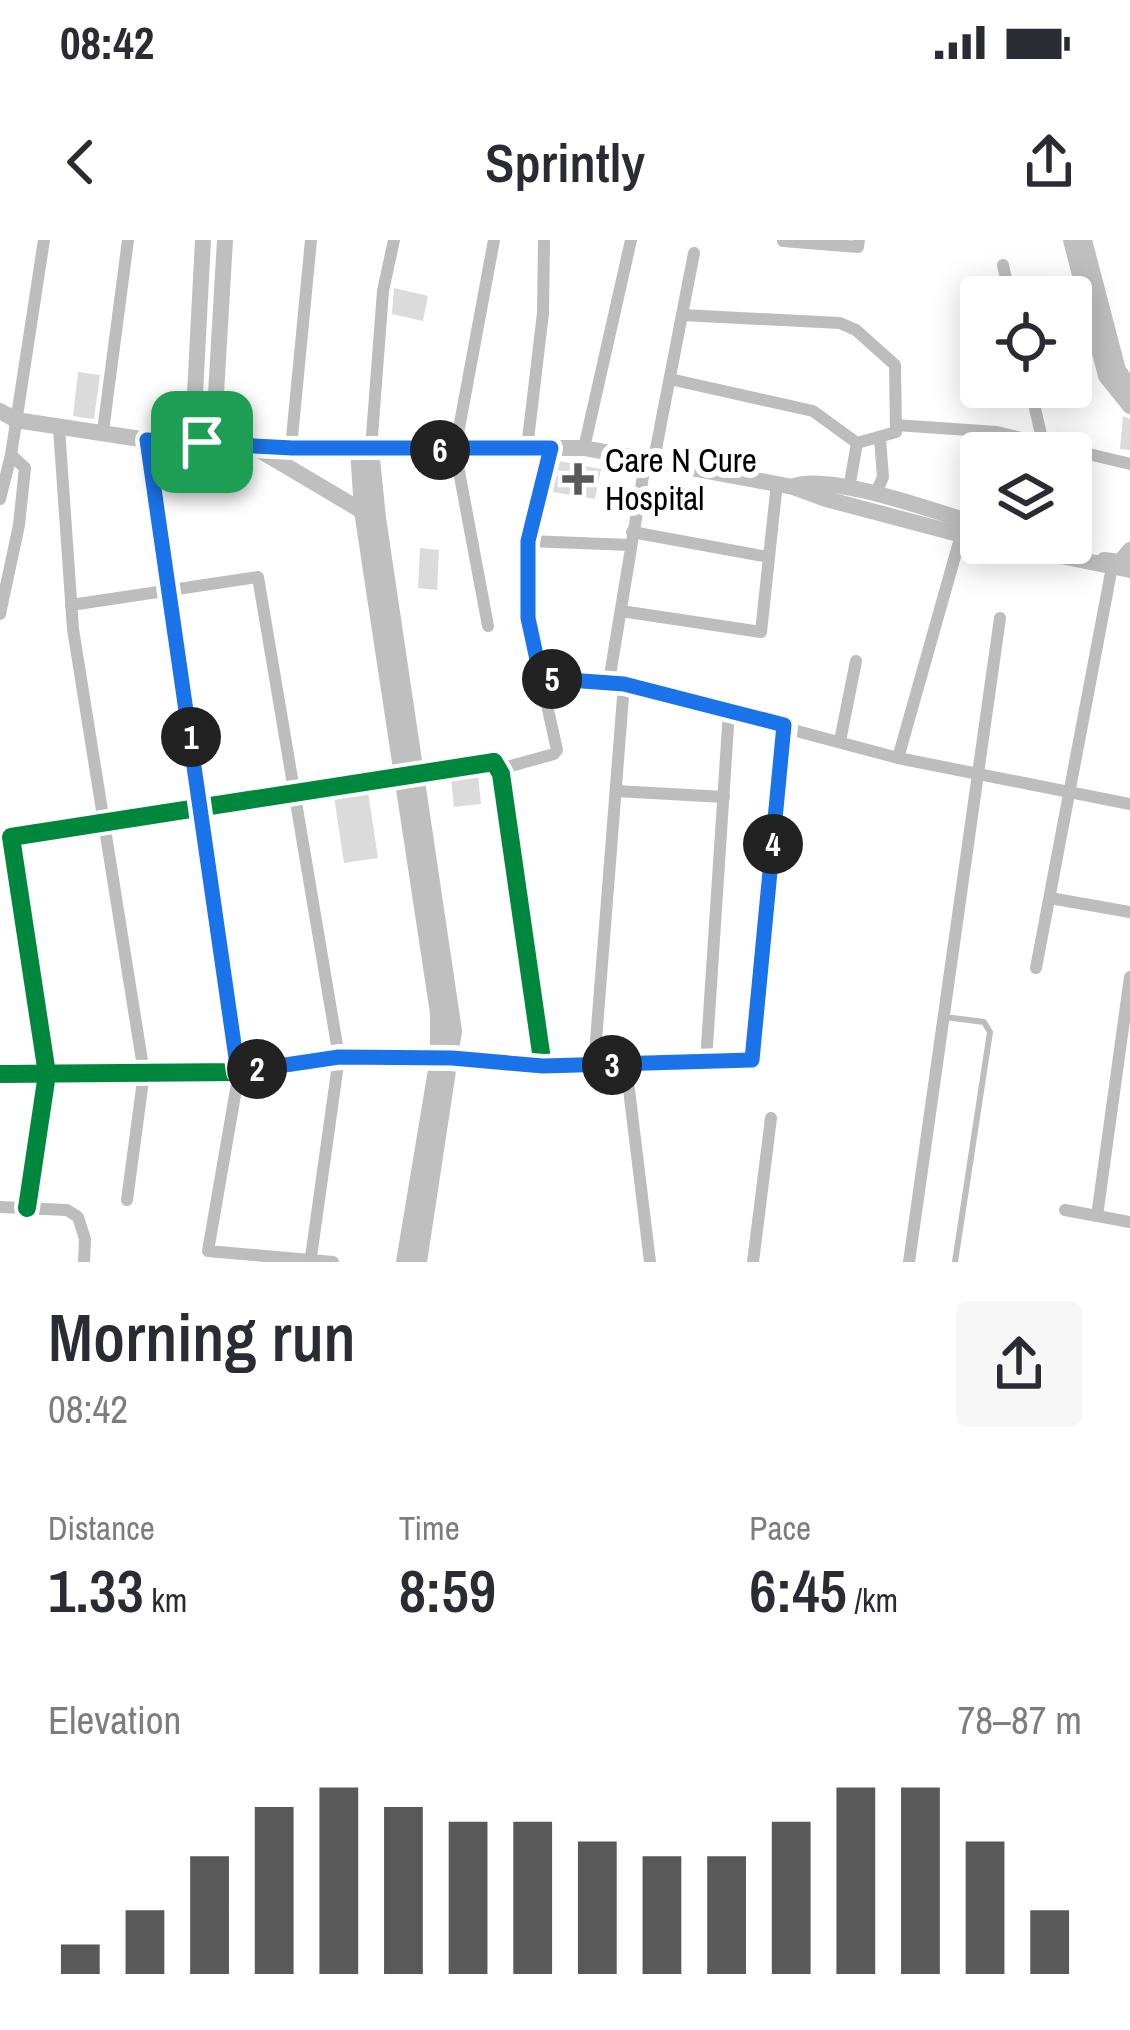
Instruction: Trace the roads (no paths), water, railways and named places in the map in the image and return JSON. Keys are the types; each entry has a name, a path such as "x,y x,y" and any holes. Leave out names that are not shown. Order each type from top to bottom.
{"street":[{"path":"0,500 11,455 8,416 44,240"},
{"path":"103,431 128,240"},
{"path":"203,240 195,394 204,416"},
{"path":"202,442 204,416 216,394 225,240"},
{"path":"292,448 311,240"},
{"path":"394,240 383,291 362,511 410,774"},
{"path":"488,626 455,450 494,240"},
{"path":"527,448 543,313 544,240"},
{"path":"584,448 631,240"},
{"path":"783,241 858,247 859,240"},
{"path":"1071,240 1106,376 1130,406"},
{"path":"1084,240 1118,370 1130,388"},
{"path":"594,1066 616,791 621,611 632,538 694,253"},
{"path":"1003,265 1005,276"},
{"path":"670,379 813,411 857,443 895,434 895,365 851,326 682,315"},
{"path":"8,416 147,440 252,446 584,448 785,485 960,536"},
{"path":"896,424 997,432"},
{"path":"59,428 71,605 144,1072 127,1200"},
{"path":"875,495 883,477 880,439"},
{"path":"147,440 238,1072 208,1251 333,1262"},
{"path":"849,488 857,443"},
{"path":"252,446 362,511"},
{"path":"500,769 557,750 528,618 528,541 551,448"},
{"path":"365,449 378,518 445,1058 418,1262"},
{"path":"0,614 5,566 20,525 25,467 11,455"},
{"path":"1092,455 1130,464"},
{"path":"785,485 821,483 849,488 960,519"},
{"path":"621,611 761,632 768,557 785,485"},
{"path":"528,541 632,538 768,557"},
{"path":"898,758 960,540"},
{"path":"1092,556 1120,562 1130,550"},
{"path":"1036,968 1121,569"},
{"path":"71,605 258,577 339,1057 311,1257"},
{"path":"909,1262 1000,618"},
{"path":"840,741 856,661"},
{"path":"541,678 616,683 898,758 1130,804"},
{"path":"706,1061 729,711"},
{"path":"0,1074 238,1072 339,1057 445,1058 543,1066 752,1060 784,725"},
{"path":"28,1208 47,1074 11,836 494,762 500,769 543,1066"},
{"path":"616,791 724,797"},
{"path":"1050,898 1130,912"},
{"path":"1097,1216 1130,977"},
{"path":"404,1262 445,1058"},
{"path":"626,1065 650,1262"},
{"path":"753,1262 771,1118"},
{"path":"0,1207 68,1210 78,1216 85,1239 84,1262"},
{"path":"1065,1210 1130,1222"}],"lane":[{"path":"945,1017 984,1022 990,1032 955,1262"}],"place":[{"name":"Care N Cure Hospital","path":"578,479"}]}
